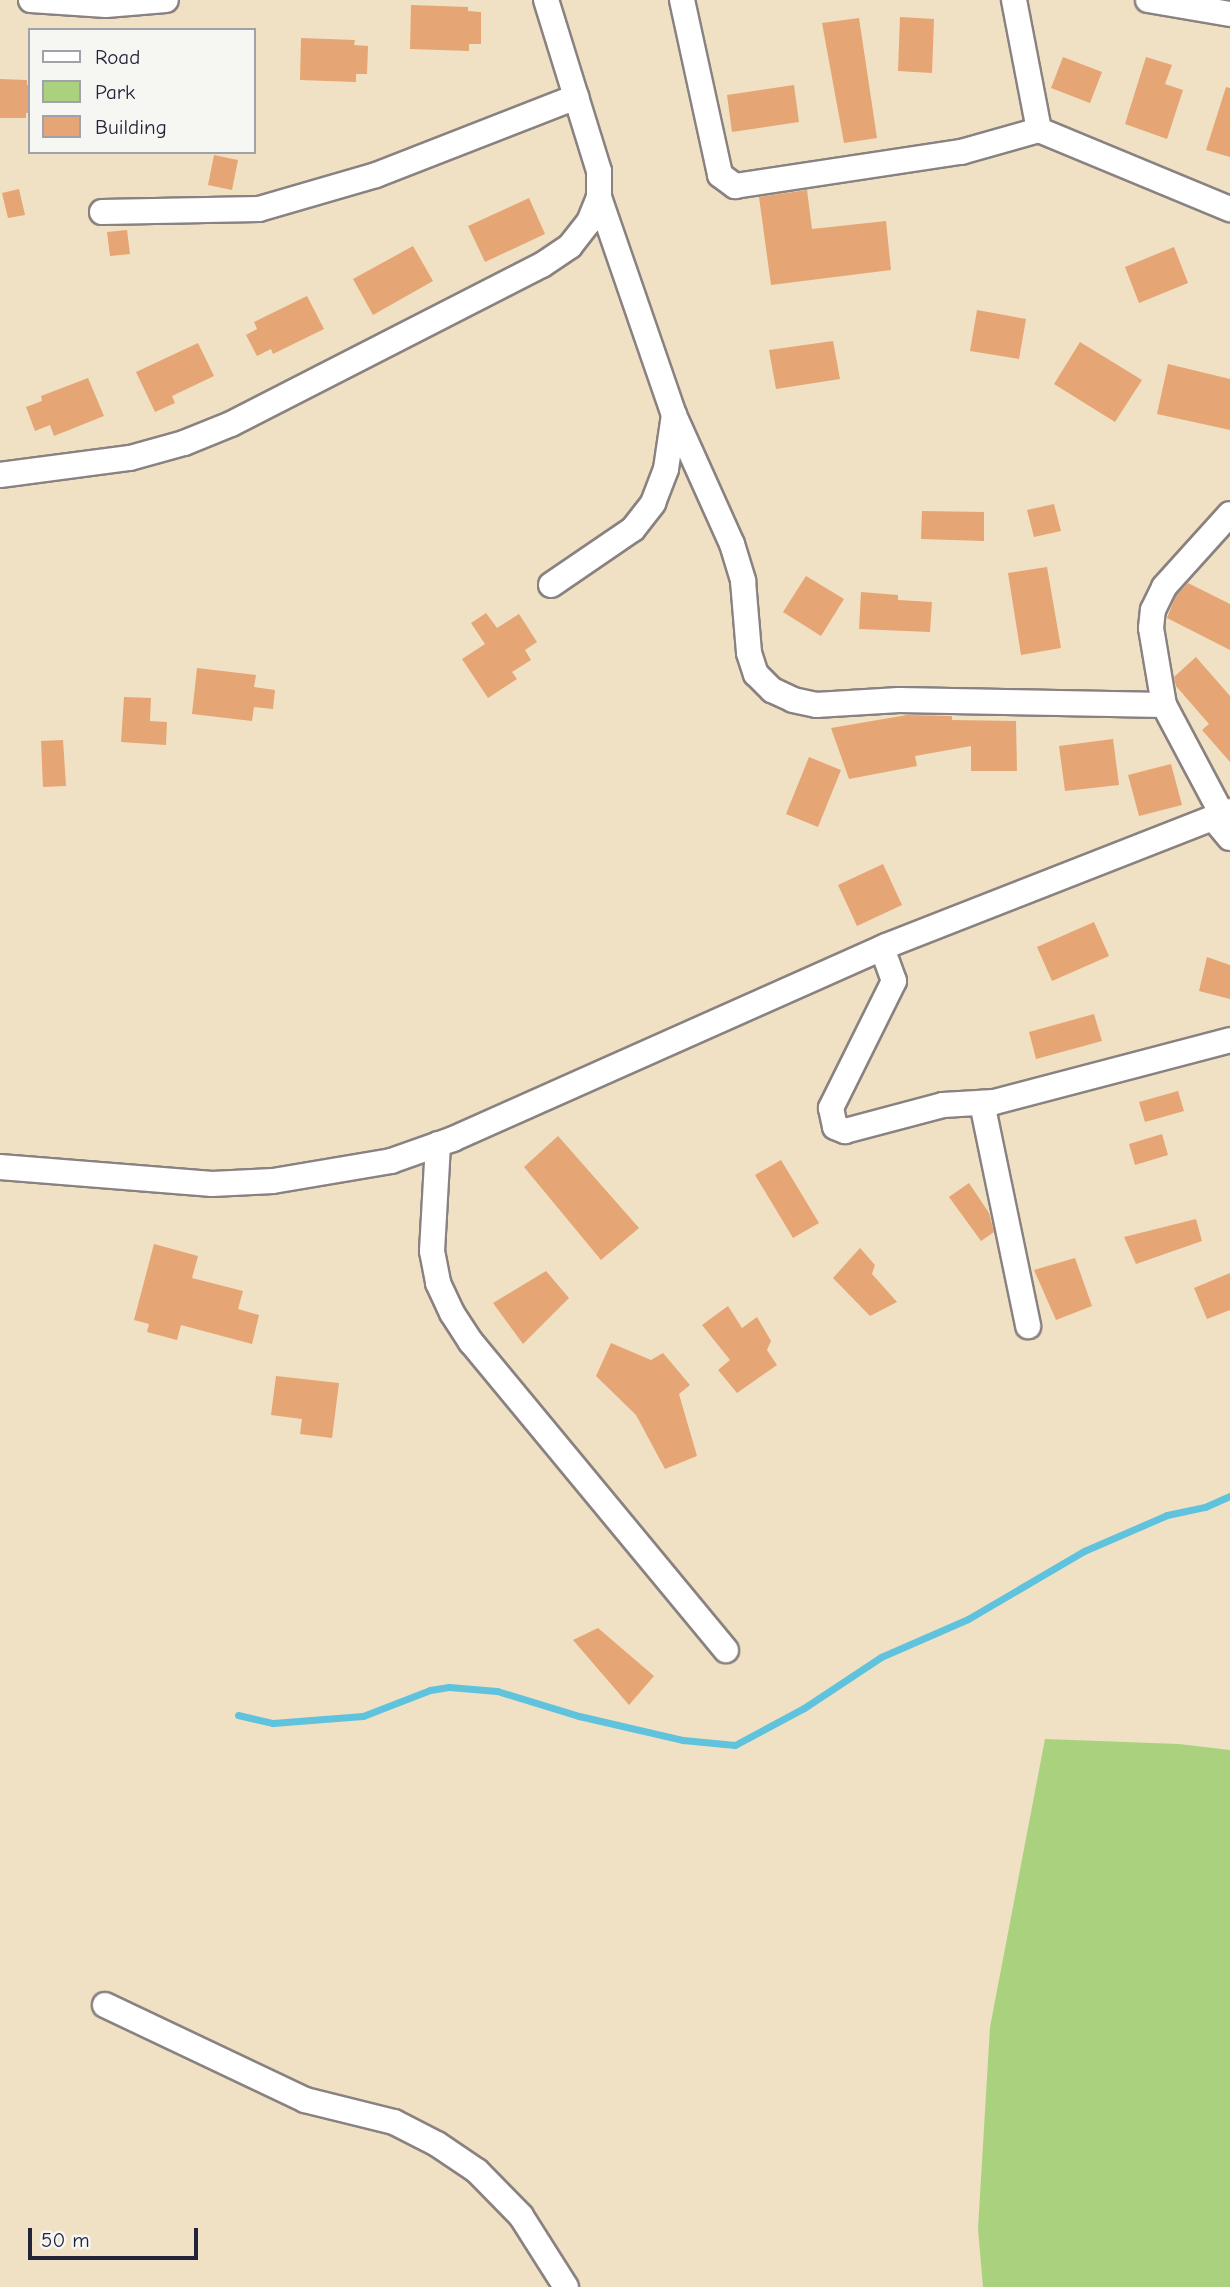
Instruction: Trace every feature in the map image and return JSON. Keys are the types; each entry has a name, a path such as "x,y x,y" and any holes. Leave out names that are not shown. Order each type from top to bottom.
{"street":[{"path":"31,0 106,5 166,0"},
{"path":"546,0 599,171 599,197 674,415 732,544 743,581 749,653 756,674 772,690 793,700 816,705 899,700 1164,705"},
{"path":"682,0 720,175 735,186 961,152 1039,130 1230,209"},
{"path":"1014,0 1039,130"},
{"path":"1148,0 1230,14"},
{"path":"102,212 259,209 376,175 576,97"},
{"path":"0,475 130,458 184,443 231,424 542,265 576,238 589,222 599,197"},
{"path":"551,585 633,529 653,503 666,470 674,415"},
{"path":"1230,514 1164,587 1153,610 1151,628 1164,705 1222,814 1230,838"},
{"path":"0,1167 212,1184 273,1181 391,1161 438,1144 882,948 1222,814"},
{"path":"882,948 894,981 831,1108 835,1127 845,1131 857,1130 943,1105 982,1103 1128,1069 1230,1040"},
{"path":"982,1103 1028,1326"},
{"path":"438,1144 432,1251 438,1283 452,1312 471,1342 726,1650"},
{"path":"105,2005 305,2100 394,2122 438,2144 477,2171 521,2216 566,2287"}],"green space":[{"path":"1045,1739 1179,1744 1230,1750 1230,2287 983,2287 978,2229 990,2027"}],"building":[{"path":"411,5 468,7 468,11 481,12 481,44 469,44 469,51 410,49"},
{"path":"900,17 934,19 932,73 898,71"},
{"path":"859,18 877,138 844,143 822,23"},
{"path":"301,38 355,40 354,45 368,46 367,74 356,74 356,82 300,80"},
{"path":"1063,57 1102,72 1090,103 1051,88"},
{"path":"1146,57 1172,65 1165,84 1183,90 1167,139 1125,124"},
{"path":"0,79 27,80 26,118 0,118"},
{"path":"794,85 799,122 732,132 727,95"},
{"path":"1226,87 1230,88 1230,157 1206,150"},
{"path":"214,155 238,160 232,190 208,185"},
{"path":"19,189 25,215 8,218 2,193"},
{"path":"807,190 812,229 886,221 891,270 771,285 759,197"},
{"path":"529,198 545,234 485,262 468,226"},
{"path":"127,230 130,254 110,256 107,232"},
{"path":"413,246 433,281 373,315 353,279"},
{"path":"1174,247 1188,283 1139,303 1125,267"},
{"path":"307,296 324,329 273,354 271,349 257,356 246,335 257,329 254,322"},
{"path":"977,310 1026,319 1019,359 970,351"},
{"path":"833,341 840,379 776,389 769,350"},
{"path":"1080,342 1142,380 1115,422 1054,384"},
{"path":"198,343 214,376 172,396 175,403 155,412 136,372"},
{"path":"1168,364 1230,379 1230,430 1157,414"},
{"path":"88,378 104,416 54,436 50,425 35,431 26,407 42,401 41,396"},
{"path":"1054,504 1061,531 1034,537 1027,510"},
{"path":"922,511 984,512 984,541 921,539"},
{"path":"1047,567 1061,648 1021,655 1008,573"},
{"path":"806,576 844,599 821,636 783,612"},
{"path":"1188,583 1230,604 1230,650 1167,618 1176,595"},
{"path":"861,592 898,595 898,600 932,602 930,632 859,629"},
{"path":"486,613 497,628 519,614 537,642 525,650 531,660 512,672 517,679 488,698 462,659 485,644 471,623"},
{"path":"1196,657 1230,696 1230,762 1202,730 1209,724 1176,686 1174,677"},
{"path":"197,668 256,675 254,687 275,690 273,709 254,707 252,721 192,714"},
{"path":"124,697 151,698 150,721 167,722 166,745 121,742"},
{"path":"907,715 952,716 952,720 1016,721 1017,771 971,771 971,746 915,756 917,766 849,779 831,728"},
{"path":"1113,739 1119,785 1065,791 1059,746"},
{"path":"63,740 66,786 43,787 41,741"},
{"path":"809,757 841,770 818,827 786,814"},
{"path":"1171,764 1182,805 1139,816 1128,775"},
{"path":"883,864 902,905 857,926 838,885"},
{"path":"1094,922 1109,956 1052,981 1037,947"},
{"path":"1207,957 1230,965 1230,999 1199,991"},
{"path":"1094,1014 1102,1041 1036,1059 1029,1032"},
{"path":"1178,1091 1184,1111 1145,1122 1139,1102"},
{"path":"1162,1134 1168,1155 1135,1165 1129,1144"},
{"path":"558,1136 639,1228 601,1260 524,1167"},
{"path":"781,1160 819,1223 793,1238 755,1175"},
{"path":"969,1183 989,1213 994,1232 981,1241 949,1197"},
{"path":"1196,1219 1202,1241 1136,1264 1124,1237"},
{"path":"154,1244 198,1256 192,1278 243,1291 238,1309 259,1315 252,1344 181,1325 177,1340 147,1332 149,1324 134,1320"},
{"path":"860,1248 875,1265 872,1274 897,1302 870,1316 833,1278"},
{"path":"1075,1258 1092,1306 1056,1320 1034,1270"},
{"path":"546,1271 569,1298 523,1344 493,1303"},
{"path":"1230,1273 1230,1310 1207,1319 1194,1288"},
{"path":"728,1306 742,1328 757,1317 771,1341 767,1350 777,1365 737,1393 718,1370 730,1360 702,1325"},
{"path":"611,1343 651,1360 663,1353 690,1385 679,1394 697,1456 665,1469 636,1415 596,1376"},
{"path":"276,1376 339,1383 332,1438 300,1434 302,1419 271,1415"},
{"path":"598,1628 654,1676 629,1705 573,1640"}],"waterway":[{"path":"238,1715 273,1723 363,1716 430,1690 449,1687 497,1691 579,1716 683,1740 735,1745 804,1708 881,1657 968,1619 1084,1551 1167,1515 1205,1507 1230,1496"}]}
